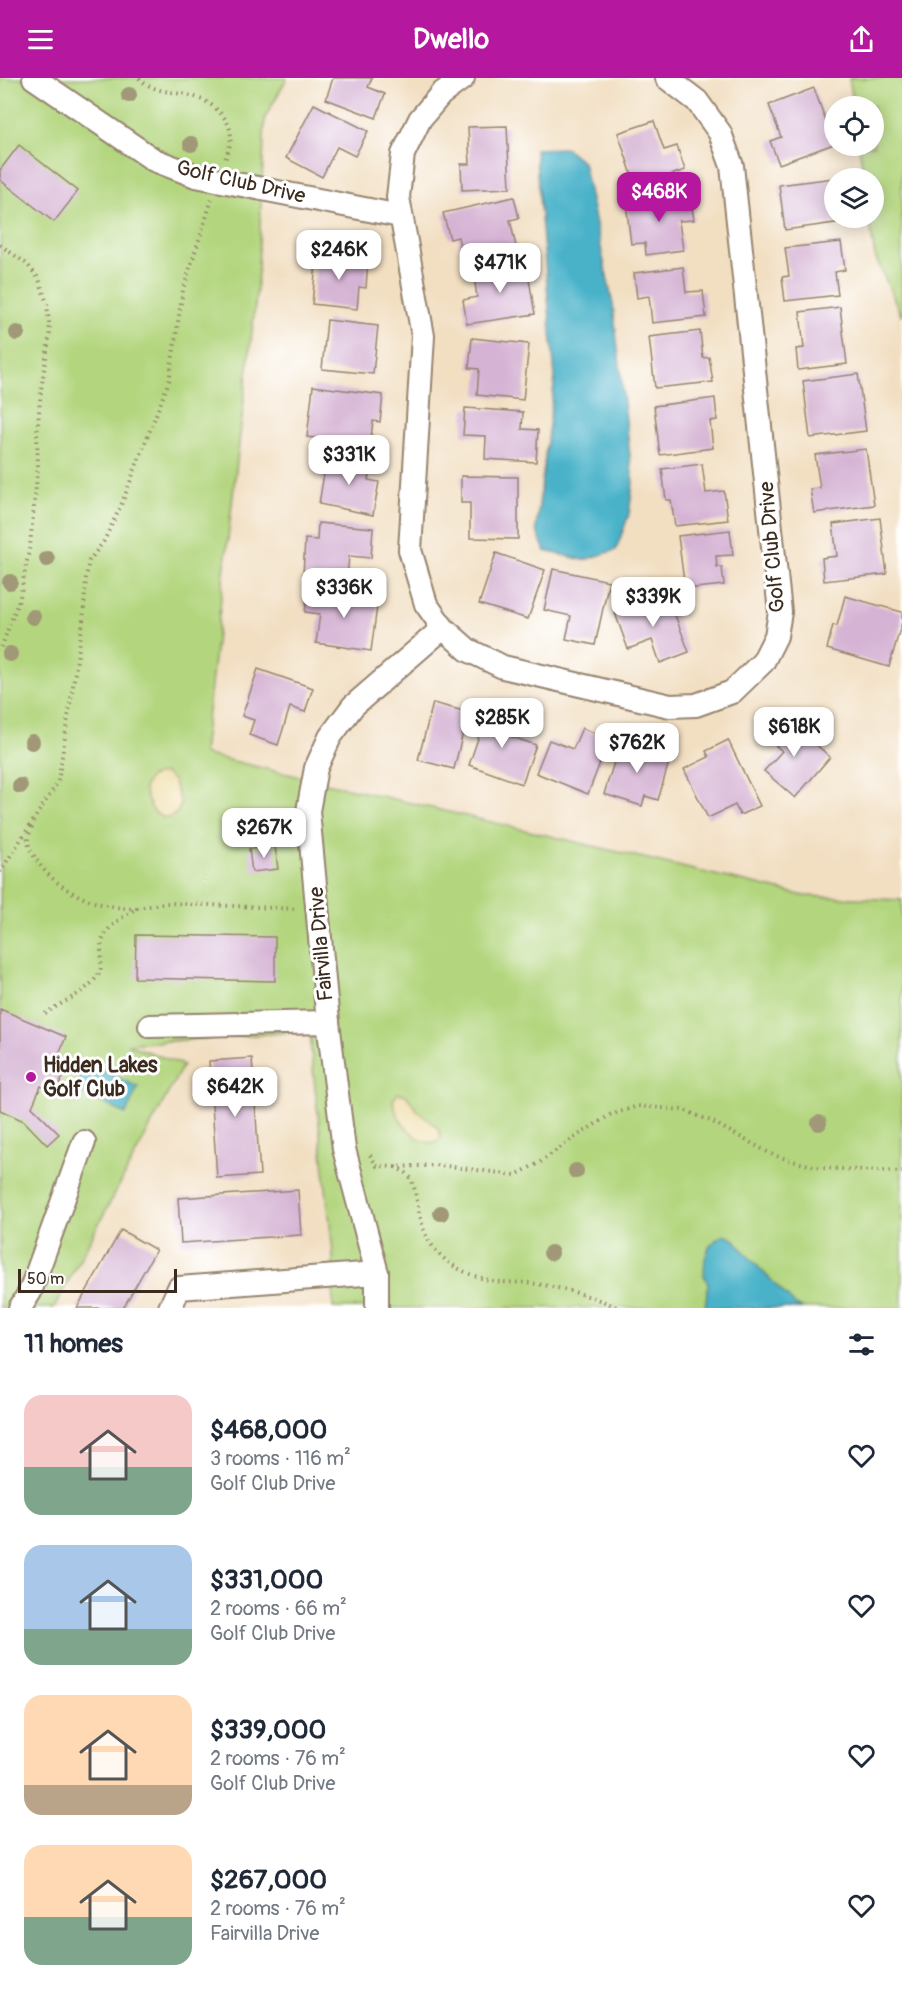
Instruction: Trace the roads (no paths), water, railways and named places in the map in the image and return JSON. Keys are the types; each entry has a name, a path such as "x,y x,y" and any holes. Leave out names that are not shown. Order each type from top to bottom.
{"street":[{"name":"Golf Club Drive","path":"34,78 154,160 196,176 400,216"},
{"name":"Golf Club Drive","path":"463,78 441,94 420,119 403,154 398,197 423,336 410,550 426,604 443,628 468,650 503,667 670,706 696,705 732,692 763,662 776,636 780,612 732,166 720,133 697,101 667,78"},
{"name":"Fairvilla Drive","path":"377,1308 377,1273 344,1149 328,1022 308,811 316,768 330,737 353,706 443,628"},
{"path":"150,1026 328,1022"},
{"path":"20,1308 30,1293 84,1142"},
{"path":"170,1308 179,1288 377,1273"}],"water":[{"path":"566,148 583,162 613,305 633,483 629,514 616,550 584,560 545,551 536,529 555,377 535,149"},
{"path":"85,1063 138,1087 126,1114 73,1089"},
{"path":"725,1235 735,1240 794,1304 802,1308 705,1308 708,1284 704,1275 705,1259 709,1247"}],"place":[{"name":"Hidden Lakes Golf Club","path":"31,1077"}]}
